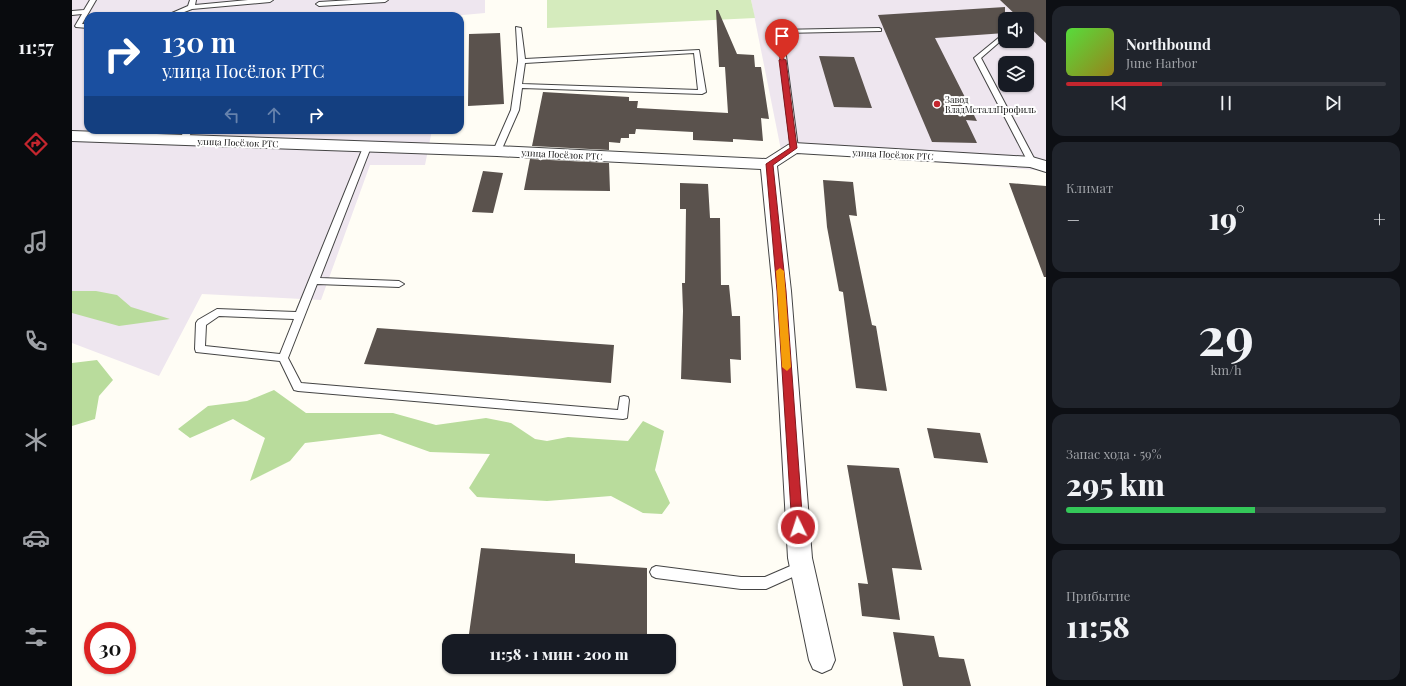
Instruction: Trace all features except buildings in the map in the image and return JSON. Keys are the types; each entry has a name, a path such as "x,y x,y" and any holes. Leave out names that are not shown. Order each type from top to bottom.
{"street":[{"name":"улица Посёлок РТС","path":"72,136 186,135 367,147 497,151 770,164"},
{"name":"улица Посёлок РТС","path":"794,148 1039,164"},
{"path":"794,148 770,164 782,291 799,550 822,660"}],"lane":[{"path":"86,12 92,0"},
{"path":"191,7 193,0"},
{"path":"178,12 191,7 270,0"},
{"path":"319,4 385,0"},
{"path":"72,13 84,12"},
{"path":"84,16 78,26 84,26"},
{"path":"497,151 515,110 522,61 518,28"},
{"path":"794,148 779,31 879,30"},
{"path":"998,40 977,58 1039,164"},
{"path":"518,86 702,92 697,51 522,61"},
{"path":"367,147 283,358 298,388 623,416 624,400"},
{"path":"314,281 399,284"},
{"path":"283,358 200,349 201,323 217,312 300,316"},
{"path":"656,572 741,583 766,583 802,567"}],"shaded area":[{"path":"72,0 485,0 485,13 464,15 464,12 84,12 84,134 431,134 425,165 370,165 321,300 202,294 159,376 72,343"},
{"path":"751,0 1046,0 1046,171 781,150"}],"green space":[{"path":"547,0 751,0 755,18 547,28"},
{"path":"72,291 96,291 117,295 131,307 170,319 119,326 72,313"},
{"path":"97,360 113,380 99,396 95,419 72,426 72,363"},
{"path":"274,390 306,413 393,413 436,425 486,418 511,423 535,439 547,441 568,437 628,441 643,421 664,431 655,470 670,503 662,514 643,513 611,496 547,501 477,497 469,488 490,454 430,452 380,434 305,443 290,461 250,481 265,438 233,419 190,438 178,429 208,406 247,401"}],"slow traffic":[{"path":"780,271 787,367"}],"place":[{"name":"Завод ВладМеталлПрофиль","path":"937,104"}],"route":[{"path":"782,60 794,148 770,164 782,291 798,527"}]}
